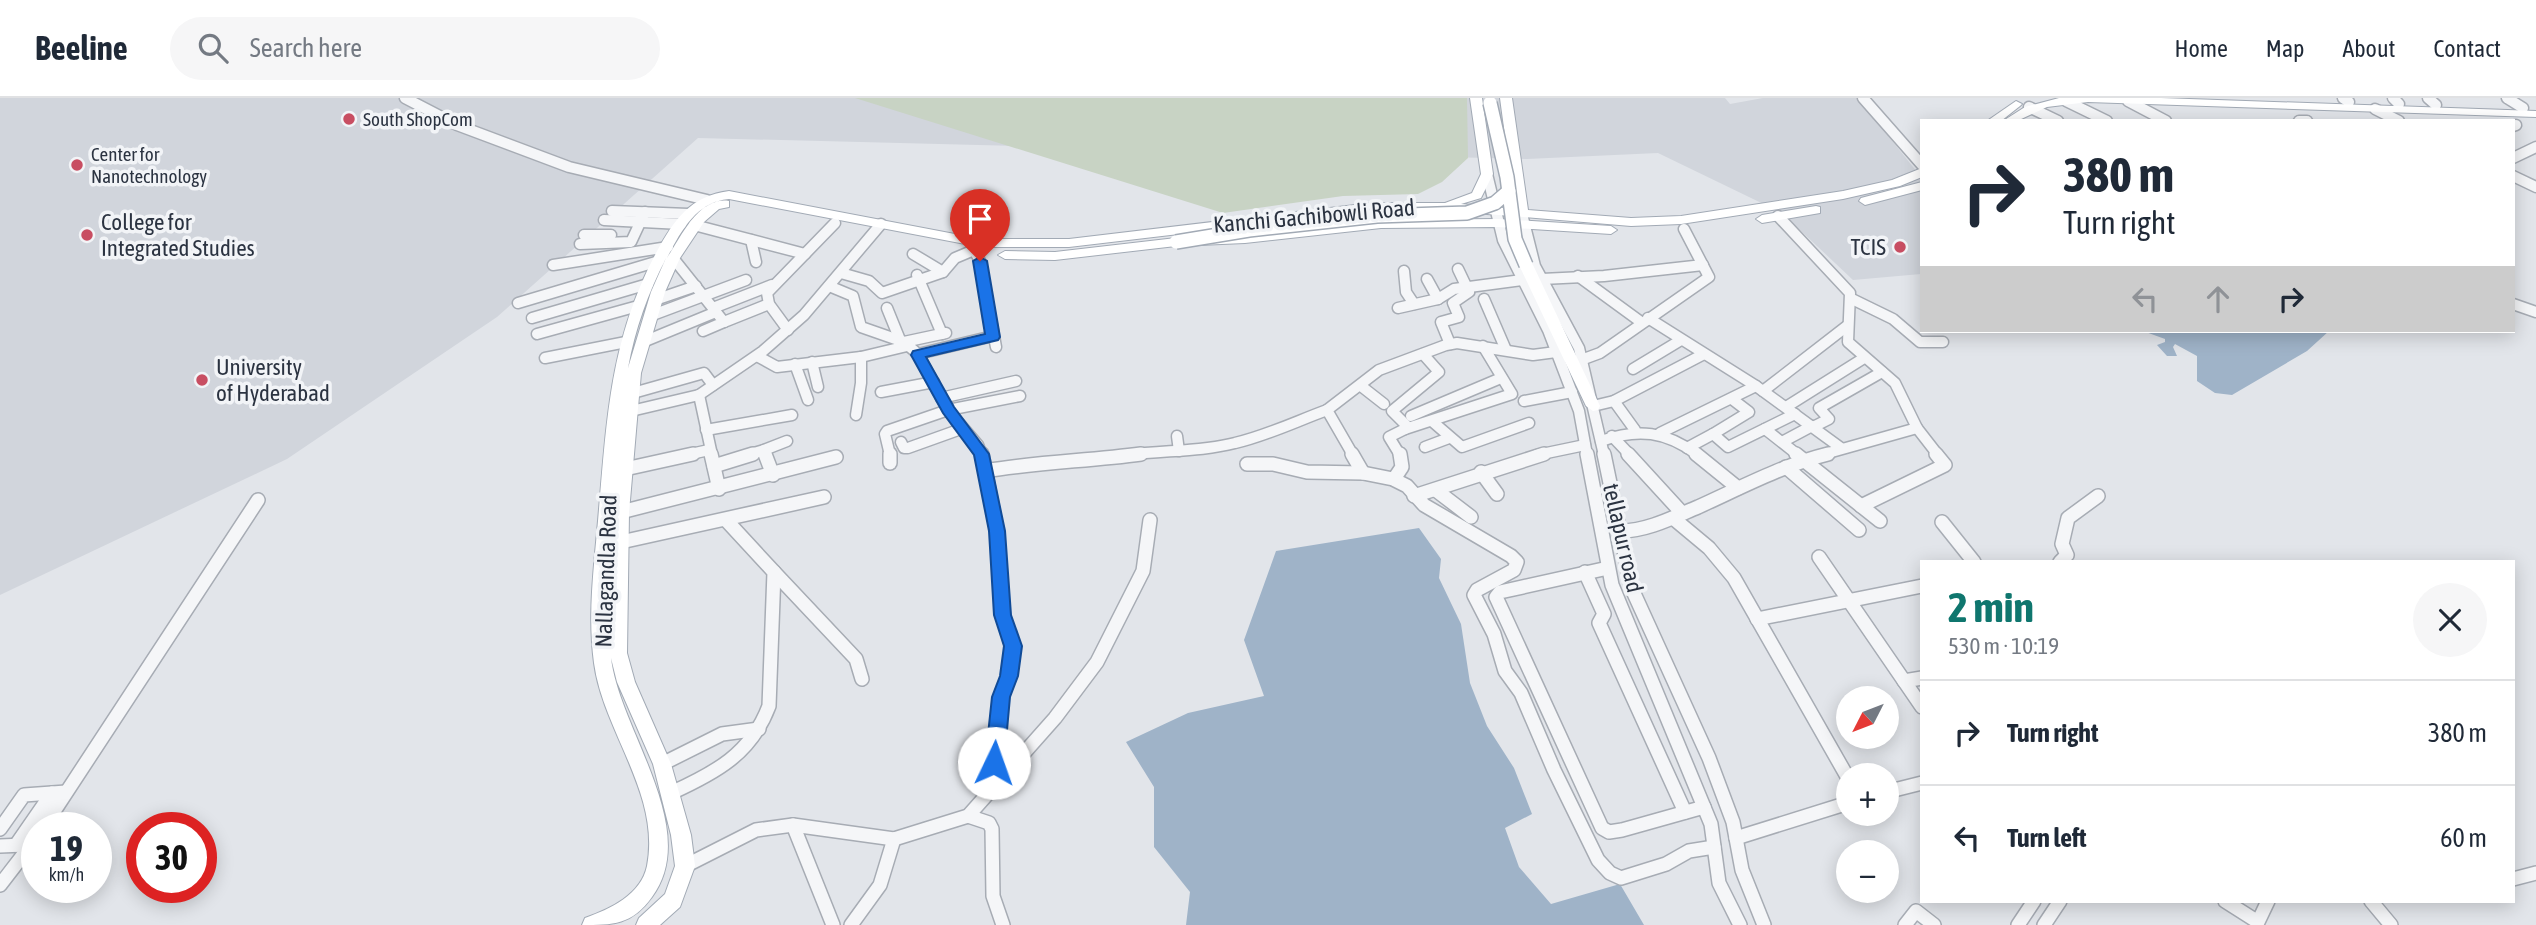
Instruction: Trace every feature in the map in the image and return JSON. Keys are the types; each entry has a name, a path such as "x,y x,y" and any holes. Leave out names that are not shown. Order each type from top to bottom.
{"main road":[{"path":"1439,206 1477,195 1487,174 1476,98"},
{"path":"1506,98 1523,219"},
{"path":"2211,98 2432,101 2536,114"},
{"path":"1490,100 1515,239 1593,406"},
{"path":"1997,119 2028,102 2066,101 2519,112"},
{"path":"2011,119 2028,102"},
{"name":"Kanchi Gachibowli Road","path":"712,202 835,223 981,243 1021,245 1069,243 1372,207 1439,206 1523,219 1631,222 1681,220 1843,195 1896,183 1920,173"},
{"name":"Kanchi Gachibowli Road","path":"1523,219 1586,230 1685,229 1895,195 1920,187"},
{"path":"1176,242 1249,230 1377,216 1467,213 1489,206 1508,191"},
{"name":"Kanchi Gachibowli Road","path":"712,202 729,195 994,254 1055,256 1176,242 1245,240 1381,224 1497,217"},
{"name":"Nallagandla Road","path":"648,307 648,284 688,221 712,202"},
{"name":"Nallagandla Road","path":"592,925 632,904 648,889 655,877 658,859 658,818 608,688 601,648 600,601 615,401 667,255"},
{"name":"Nallagandla Road","path":"634,342 633,393 621,513 618,653 626,682 662,764 671,793 685,866"},
{"path":"608,688 626,682"},
{"path":"648,925 673,900 685,866"}],"street":[{"path":"405,98 457,125 569,167 712,202"},
{"path":"418,98 478,131"},
{"path":"1863,98 1920,163"},
{"path":"2066,101 2104,119"},
{"path":"2128,101 2162,119"},
{"path":"2028,102 2055,119"},
{"path":"2375,109 2395,119"},
{"path":"2515,157 2536,147"},
{"path":"1487,174 1503,240 1556,352 1579,411 1612,585 1711,824 1719,883 1740,925"},
{"path":"2515,177 2536,187"},
{"path":"612,211 688,221 805,254"},
{"path":"1778,216 1841,282 1852,299 1893,319 1920,342 1943,342"},
{"path":"604,220 643,217"},
{"path":"582,239 635,234 643,217"},
{"name":"tellapur road","path":"1523,219 1535,266 1578,348 1593,406 1606,438 1632,589 1704,745 1733,822 1742,870 1764,925"},
{"path":"789,330 769,304 767,293 835,223"},
{"path":"631,411 699,395 757,356 789,330 879,227"},
{"path":"1581,360 1600,353 1709,277 1685,229"},
{"path":"751,240 756,262"},
{"path":"841,273 869,281 882,293 919,278 943,272 955,258 974,250 980,261 994,342 918,355"},
{"path":"914,254 943,272"},
{"path":"554,265 667,255"},
{"path":"667,255 724,322"},
{"path":"518,303 667,255"},
{"path":"1542,279 1604,276 1640,266 1703,265"},
{"path":"1450,344 1441,322 1459,317 1453,303 1468,294 1468,286 1458,270"},
{"path":"1404,271 1406,292 1414,304"},
{"path":"1578,276 1644,320 1760,388 1841,449"},
{"path":"757,356 772,367 861,357 944,333 919,278"},
{"path":"1427,279 1438,299"},
{"path":"537,334 704,296 746,280"},
{"path":"1398,308 1438,299 1454,289 1522,280"},
{"path":"532,318 648,284"},
{"path":"545,358 681,333 715,310 776,284"},
{"path":"648,307 696,286"},
{"path":"829,286 853,296 861,327 903,343 918,355 948,410 961,429 978,445 997,531 1003,615 1013,646 1009,676 1001,697 995,741 994,785"},
{"path":"1484,299 1507,350"},
{"path":"1852,299 1847,326 1848,342 1898,387 1917,428 1945,465 1861,506"},
{"path":"703,331 769,304"},
{"path":"2515,305 2536,313"},
{"path":"887,308 903,343"},
{"path":"1660,433 1760,388 1847,326"},
{"path":"1633,369 1681,340"},
{"path":"985,471 1031,463 1086,461 1238,443 1327,410 1379,370 1450,344 1483,346 1533,355 1556,352"},
{"path":"1394,479 1403,469 1404,463 1389,437 1405,429 1510,395 1512,392 1483,346"},
{"path":"1405,429 1405,423 1392,411 1439,372 1423,354"},
{"path":"1593,406 1614,401 1704,354"},
{"path":"856,415 861,383 861,357"},
{"path":"1713,435 1731,447 1765,429 1864,358"},
{"path":"698,361 713,385"},
{"path":"812,362 818,387"},
{"path":"795,363 808,400"},
{"path":"1782,442 1829,419 1819,408 1882,372"},
{"path":"633,393 705,373"},
{"path":"1411,416 1502,378"},
{"path":"881,392 934,382"},
{"path":"941,398 1016,382"},
{"path":"1361,386 1384,404"},
{"path":"1524,401 1572,393"},
{"path":"699,395 719,489"},
{"path":"890,463 890,449 885,433 948,410 1020,396"},
{"path":"1687,448 1748,413 1732,399"},
{"path":"1614,401 1635,430"},
{"path":"1327,410 1363,473"},
{"path":"706,430 792,415"},
{"path":"1433,422 1462,447 1529,423"},
{"path":"1621,531 1630,531 1678,515 1802,460 1917,428"},
{"path":"901,442 906,448 961,429"},
{"path":"1765,429 1880,521"},
{"path":"1738,488 1687,448 1660,433 1635,430 1606,438 1734,578 1839,763"},
{"path":"1177,436 1179,451"},
{"path":"1425,447 1449,438"},
{"path":"713,466 787,441"},
{"path":"1414,496 1437,491 1481,472 1539,453 1585,445"},
{"path":"625,469 709,450"},
{"path":"764,450 774,475"},
{"path":"621,513 836,457"},
{"path":"1247,464 1273,464 1307,472 1363,473 1394,479 1407,486 1414,496 1438,514 1493,543 1517,562 1511,572 1477,590 1474,595 1494,634 1505,671 1521,694 1546,746 1554,771 1598,860 1610,873 1621,878 1659,867 1689,850 1714,847"},
{"path":"1786,467 1859,530"},
{"path":"1481,472 1497,494"},
{"path":"1437,491 1471,517"},
{"path":"2062,560 2067,555 2062,544 2068,518 2098,496"},
{"path":"621,542 824,497"},
{"path":"47,812 258,500"},
{"path":"726,520 848,649 856,659 862,679"},
{"path":"685,866 756,830 793,825 894,839 968,816 1055,719 1097,662 1143,571 1150,520"},
{"path":"1942,522 1972,560"},
{"path":"1819,557 1920,704"},
{"path":"1608,568 1500,592 1496,597 1602,828 1609,832 1617,831 1704,807"},
{"path":"1589,571 1604,614 1599,623 1685,813"},
{"path":"671,793 716,772 733,759 759,729 769,706 772,680 774,572"},
{"path":"1757,619 1920,586"},
{"path":"1623,676 1648,672"},
{"path":"1904,681 1920,678"},
{"path":"662,764 722,734 759,729"},
{"path":"1679,748 1704,745"},
{"path":"1899,789 1920,784"},
{"path":"0,828 24,794 59,792"},
{"path":"1736,838 1836,807"},
{"path":"968,816 989,823 992,829 993,896 1003,925"},
{"path":"793,825 833,925"},
{"path":"0,846 21,838"},
{"path":"851,925 872,901 885,879 894,839"},
{"path":"0,885 21,853"},
{"path":"2515,878 2536,873"},
{"path":"2018,925 2033,903"},
{"path":"2044,925 2059,903"},
{"path":"2228,903 2259,924 2267,903"},
{"path":"2373,903 2391,925"},
{"path":"1905,925 1916,911 1934,925"}],"shaded area":[{"name":"University of Hyderabad","path":"0,98 1725,98 1730,104 1763,98 1858,98 1920,176 1920,274 1853,280 1782,213 1658,153 1527,159 698,138 497,317 287,459 0,595"}],"green space":[{"path":"855,98 1467,98 1468,158 1442,182 1418,194 1343,196 1223,213"}],"water":[{"path":"2148,333 2327,333 2307,351 2232,395 2215,393 2197,381 2197,356 2175,344 2173,347 2177,356 2167,356 2157,345 2165,342 2165,339"},
{"path":"1419,528 1441,559 1439,578 1461,624 1470,683 1487,726 1514,768 1532,814 1505,828 1519,867 1551,904 1620,884 1644,925 1186,925 1190,892 1154,847 1154,787 1126,742 1188,713 1264,696 1244,640 1276,551"}],"place":[{"name":"South ShopCom","path":"349,119"},
{"name":"Center for Nanotechnology","path":"77,165"},
{"name":"College for Integrated Studies","path":"87,235"},
{"name":"TCIS","path":"1900,247"},
{"name":"University of Hyderabad","path":"202,380"}],"route":[{"path":"980,261 993,337 929,350 918,355 955,421 978,445 997,531 1003,615 1013,646 1009,676 1001,697 994,763"}]}
